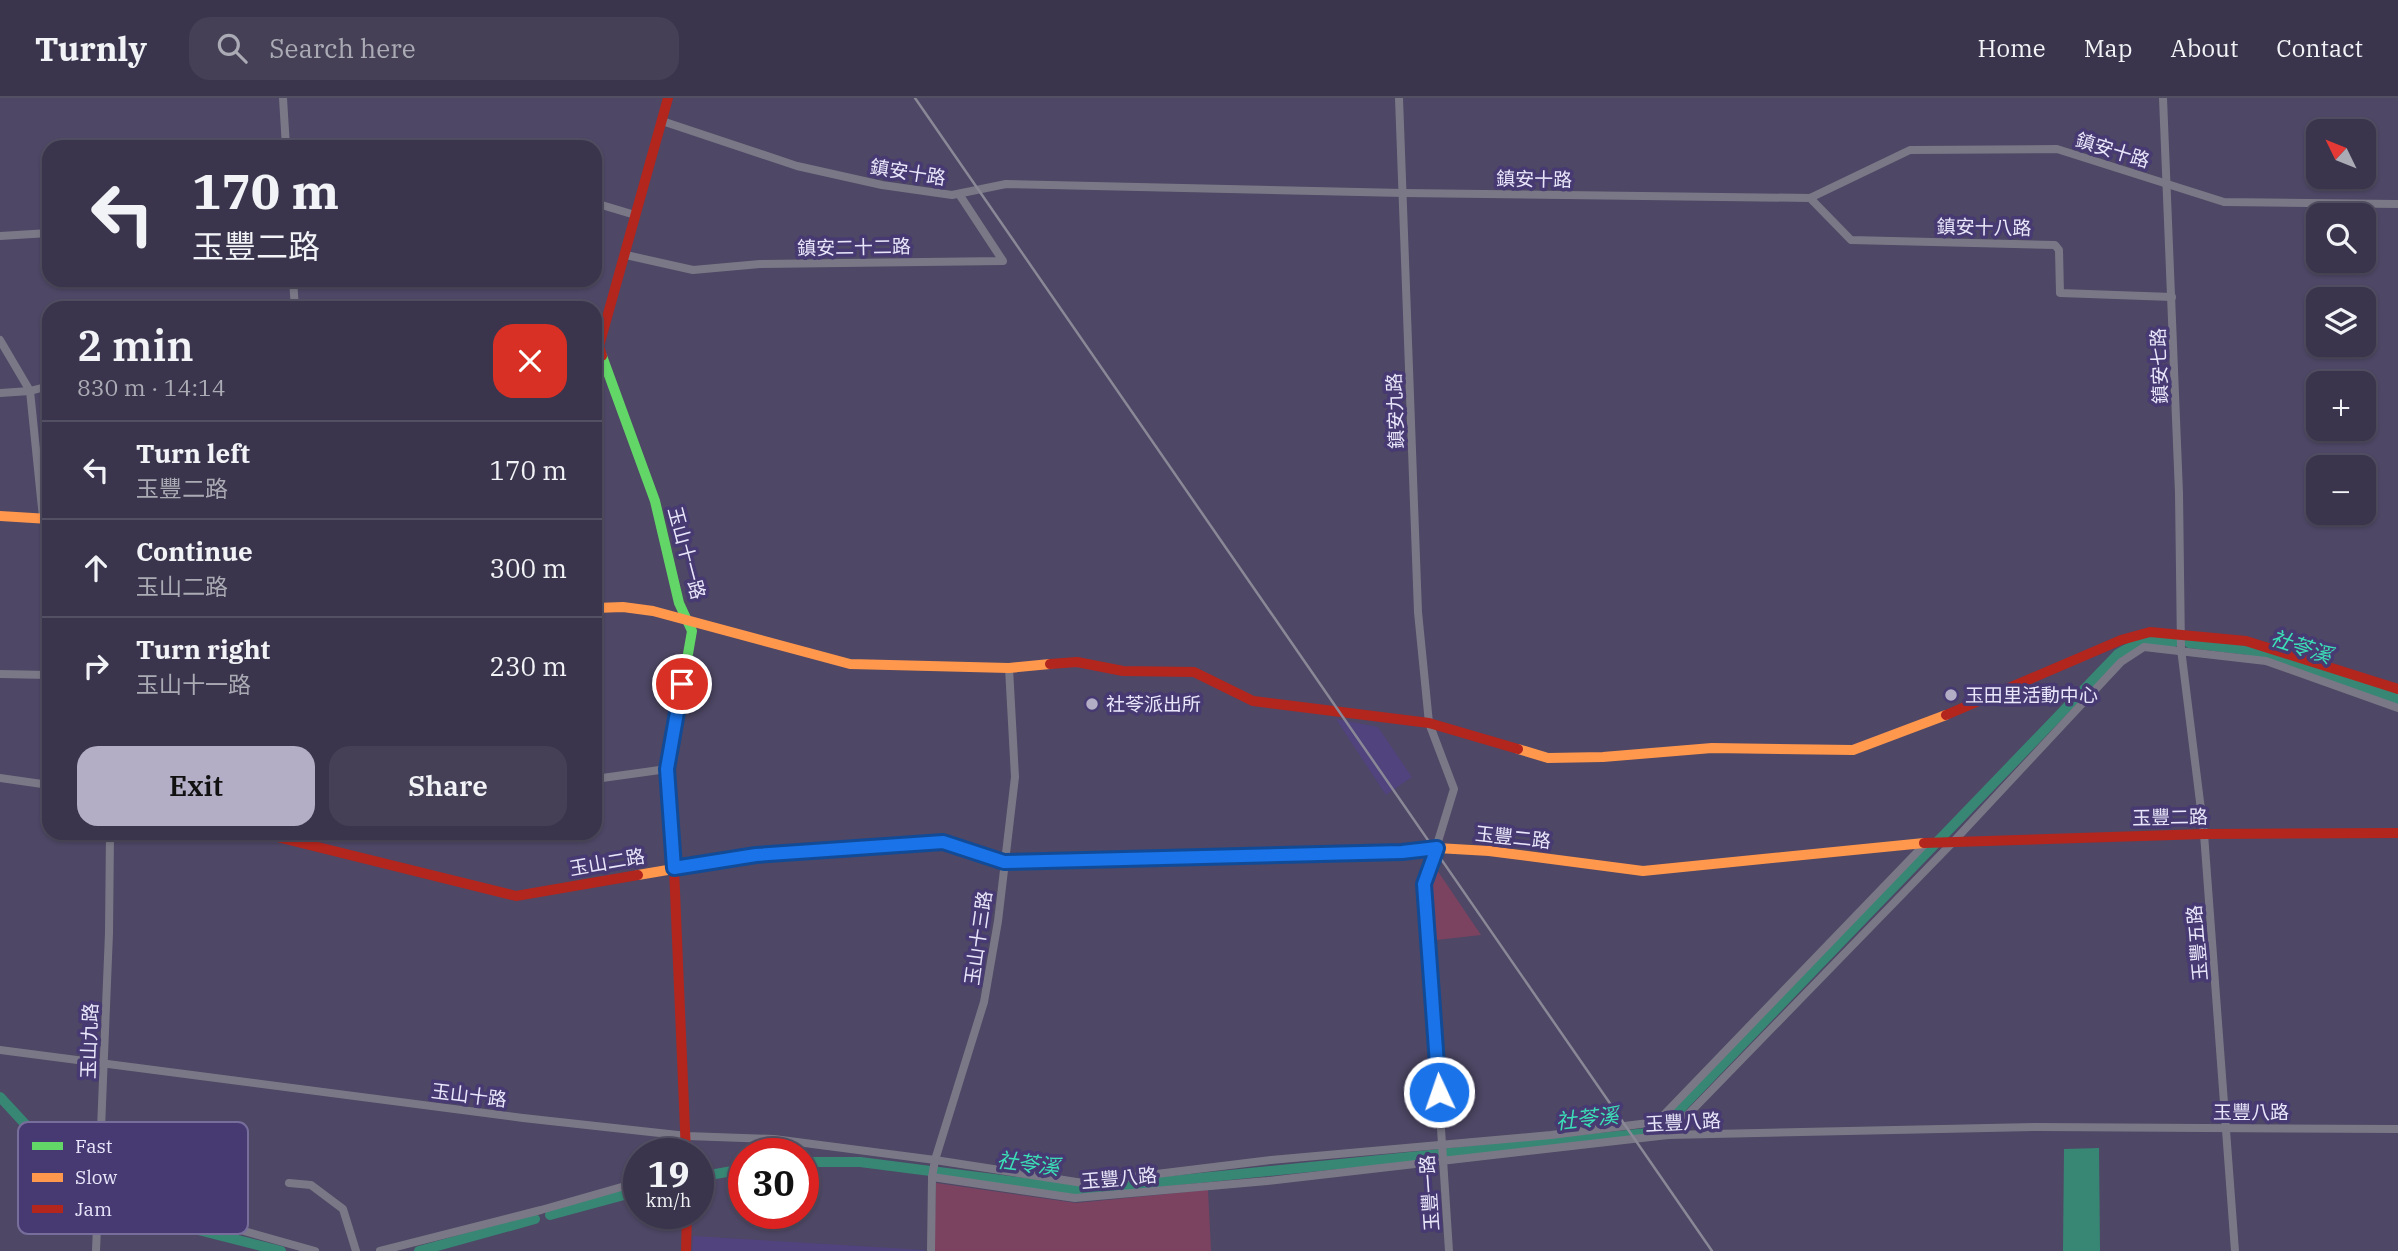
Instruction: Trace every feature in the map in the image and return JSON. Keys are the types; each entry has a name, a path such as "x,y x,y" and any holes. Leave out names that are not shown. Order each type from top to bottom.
{"street":[{"path":"283,98 286,140"},
{"path":"602,334 668,98"},
{"name":"鎮安九路","path":"1399,98 1418,612 1429,723"},
{"name":"鎮安七路","path":"2163,98 2182,634"},
{"name":"鎮安十路","path":"662,121 797,166 882,185 952,195 1006,184 1810,198 1910,150 2057,149 2224,202 2398,204"},
{"name":"鎮安二十二路","path":"626,255 692,270 760,264 1003,261 959,194"},
{"name":"鎮安十八路","path":"1810,198 1852,240 2055,245 2059,250 2060,293 2172,297"},
{"path":"602,205 635,215"},
{"path":"0,236 42,233"},
{"path":"0,340 30,391 42,486"},
{"name":"玉山十一路","path":"602,363 655,501 678,603 688,618 692,631 667,769 687,1136"},
{"path":"0,393 42,388"},
{"path":"0,516 42,518"},
{"path":"602,608 643,609 688,618 850,664 1009,668 1077,662 1122,671 1194,672 1253,701 1429,723 1548,758 1603,757 1712,748 1853,750 1934,720 2121,640 2150,632 2246,641 2326,664 2398,689"},
{"name":"玉豐五路","path":"2182,634 2181,649 2204,834 2235,1251"},
{"path":"1443,1152 1662,1129 1939,842 2121,662 2144,646 2266,661 2398,708"},
{"name":"玉山十三路","path":"931,1251 935,1161 984,1002 998,921 1015,777 1009,668"},
{"path":"0,674 42,675"},
{"name":"玉豐一路","path":"1429,723 1454,789 1424,884 1449,1251"},
{"path":"602,778 667,769"},
{"path":"0,778 42,784"},
{"name":"玉豐二路","path":"1004,862 1402,852 1437,848 1489,851 1643,871 1939,842 2204,834 2398,833"},
{"name":"玉山九路","path":"101,1122 110,840"},
{"name":"玉山二路","path":"290,840 516,895 756,855 943,842 1004,862"},
{"path":"1662,1129 1939,842"},
{"name":"玉山十路","path":"0,1050 523,1118 687,1136 774,1139 1083,1183 1271,1160 1443,1152"},
{"name":"玉豐八路","path":"933,1175 1075,1198 1267,1181 1443,1152 1662,1129 2398,1129"},
{"path":"289,1183 311,1185 344,1209 356,1251"},
{"path":"380,1251 623,1187"},
{"path":"686,1251 687,1229"},
{"path":"248,1232 315,1251"}],"shaded area":[{"path":"1336,719 1378,727 1412,777 1386,795"},
{"path":"1435,867 1481,935 1436,940 1431,885"},
{"path":"2099,1148 2100,1251 2063,1251 2064,1149"},
{"path":"936,1183 1076,1203 1208,1190 1211,1251 934,1251"},
{"path":"693,1236 925,1250 925,1251 692,1251"}],"waterway":[{"name":"社苓溪","path":"819,1162 860,1162 1080,1190 1658,1132 2118,654 2144,643 2174,642"},
{"name":"社苓溪","path":"2189,643 2248,650 2398,699"},
{"name":"社苓溪","path":"0,1097 23,1122"},
{"name":"社苓溪","path":"714,1174 728,1172"},
{"name":"社苓溪","path":"550,1215 623,1195"},
{"name":"社苓溪","path":"419,1251 535,1219"},
{"name":"社苓溪","path":"214,1234 281,1251"}],"railway":[{"path":"915,98 1712,1251"}],"traffic: fast":[{"path":"602,356 655,501 679,603 692,631 685,671"},
{"path":"916,844 943,842 1004,862 1336,854"}],"traffic: slow":[{"path":"0,516 42,519"},
{"path":"602,608 653,611 850,664 1009,668 1050,664"},
{"path":"1518,749 1548,758 1603,757 1712,748 1853,750 1946,715"},
{"path":"1336,854 1437,848 1489,851 1643,871 1924,843"},
{"path":"638,875 756,855 916,844"}],"traffic: jam":[{"path":"602,335 668,98"},
{"path":"1946,715 2121,640 2150,632 2246,641 2398,689"},
{"path":"1050,664 1077,662 1123,671 1194,672 1253,701 1429,723 1518,749"},
{"path":"685,671 667,769 685,1138"},
{"path":"1924,843 2204,834 2398,833"},
{"path":"289,840 516,896 638,875"},
{"path":"686,1251 687,1229"}],"place":[{"name":"玉田里活動中心","path":"1951,695"},
{"name":"社苓派出所","path":"1092,704"}],"route":[{"path":"682,684 667,769 674,868 756,855 943,842 1004,862 1402,852 1437,848 1424,884 1439,1092"}]}
